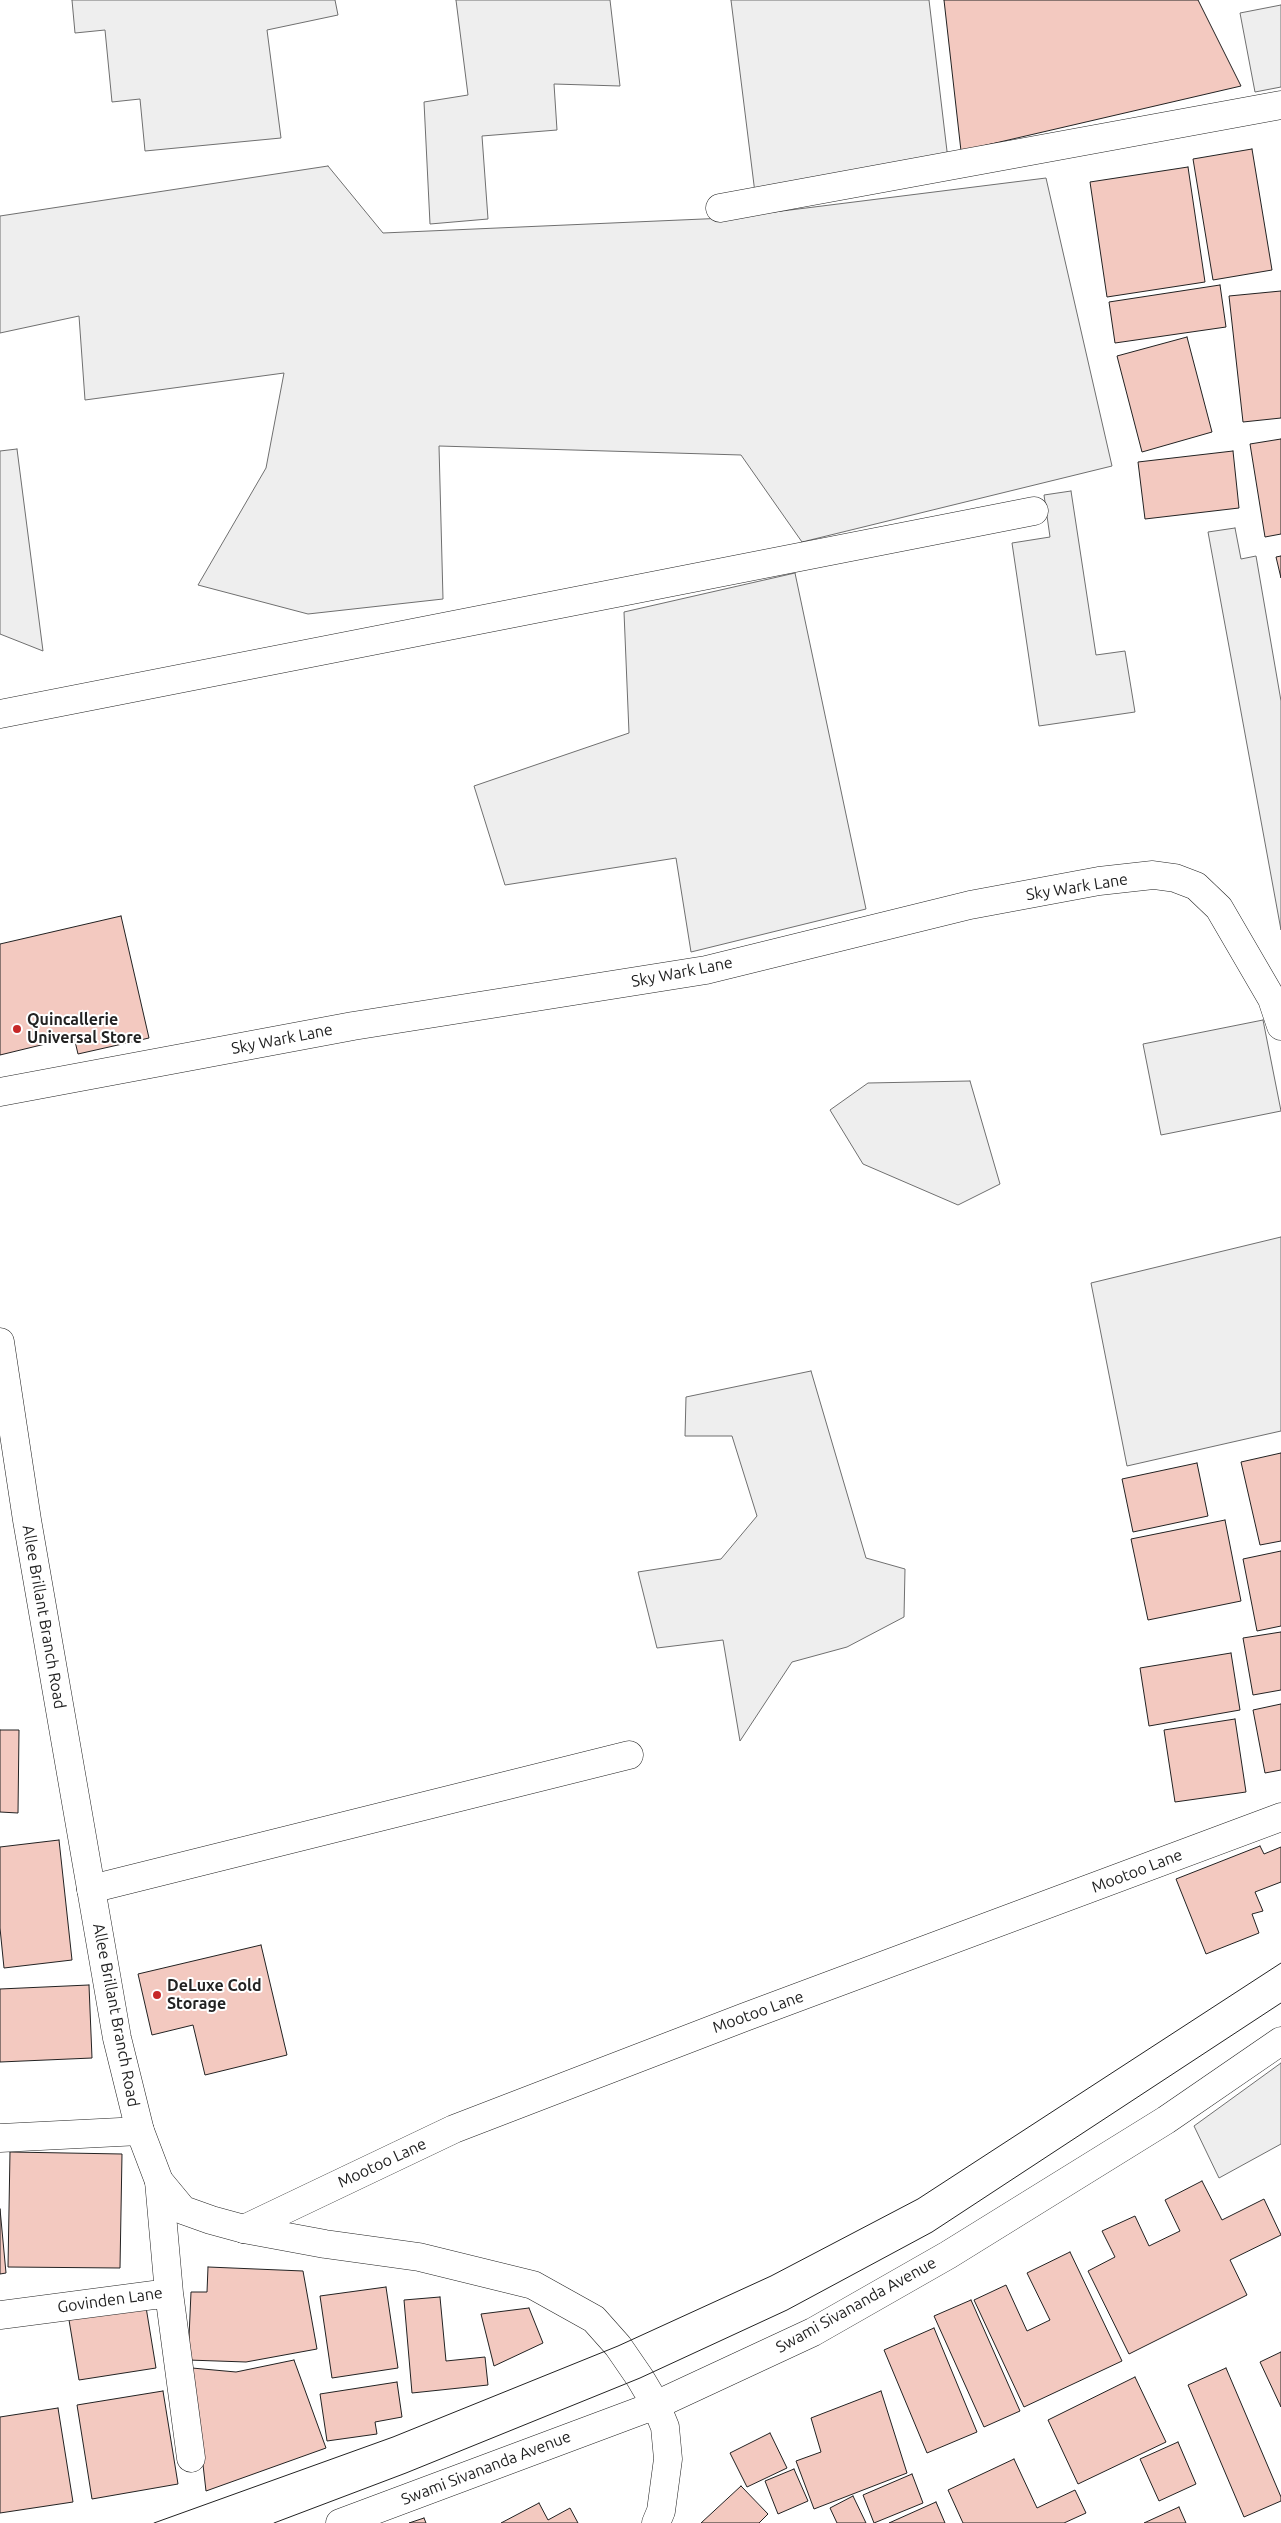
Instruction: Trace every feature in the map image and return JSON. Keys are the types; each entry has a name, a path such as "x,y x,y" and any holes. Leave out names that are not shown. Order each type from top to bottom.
{"street":[{"path":"720,208 1281,105"},
{"path":"0,714 1034,511"},
{"name":"Sky Wark Lane","path":"0,1092 353,1026 706,970 970,905 1099,881 1153,876 1174,878 1196,886 1219,908 1238,936 1272,999 1281,1026"},
{"name":"Allee Brillant Branch Road","path":"0,1342 27,1520 117,2038 140,2131 159,2182 183,2210 244,2229 419,2257 533,2285 594,2319 618,2346 656,2405 665,2427 668,2459 661,2511 656,2523"},
{"path":"91,1888 629,1755"},
{"name":"Mootoo Lane","path":"244,2229 454,2129 745,2017 1281,1817"},
{"name":"Swami Sivananda Avenue","path":"340,2523 656,2405 813,2332 940,2260 1166,2120 1281,2041"},
{"path":"0,2138 140,2131"},
{"name":"Govinden Lane","path":"0,2315 169,2293 159,2182"},
{"path":"169,2293 191,2458"}],"shaded area":[{"path":"72,0 335,0 338,15 267,30 281,138 145,151 140,99 112,102 105,30 75,33"},
{"path":"456,0 610,0 620,86 554,84 557,130 482,136 488,219 430,224 424,102 468,95"},
{"path":"731,0 929,0 949,168 755,193"},
{"path":"1281,5 1281,87 1255,92 1240,13"},
{"path":"328,166 383,233 726,218 1046,178 1112,466 802,542 741,455 439,446 443,599 308,614 198,585 266,468 284,373 85,400 79,316 0,333 0,216"},
{"path":"17,449 43,651 0,634 0,451"},
{"path":"1071,491 1096,655 1125,651 1135,712 1039,726 1012,543 1050,537 1044,495"},
{"path":"1235,528 1241,559 1256,556 1281,701 1281,930 1208,532"},
{"path":"795,573 866,909 691,952 676,858 505,885 474,786 629,733 624,612"},
{"path":"1263,1020 1281,1111 1161,1135 1143,1044"},
{"path":"970,1081 1000,1184 958,1205 863,1164 830,1110 868,1083"},
{"path":"1281,1237 1281,1431 1127,1466 1091,1283"},
{"path":"811,1371 866,1558 905,1569 904,1617 847,1647 792,1662 740,1741 723,1640 657,1648 638,1572 721,1559 757,1516 732,1436 685,1436 686,1397"},
{"path":"1281,2063 1281,2144 1219,2178 1194,2126"}],"building":[{"path":"944,0 1198,0 1241,86 961,151"},
{"path":"1252,149 1272,270 1213,280 1193,159"},
{"path":"1188,167 1205,282 1107,297 1090,182"},
{"path":"1220,285 1226,327 1115,343 1109,302"},
{"path":"1281,291 1281,418 1243,422 1229,296"},
{"path":"1187,337 1212,432 1142,452 1117,356"},
{"path":"1281,439 1281,534 1265,537 1250,444"},
{"path":"1233,451 1239,508 1145,519 1138,462"},
{"path":"1281,556 1281,578 1276,557"},
{"path":"121,916 149,1038 78,1054 74,1037 0,1055 0,944"},
{"path":"1281,1453 1281,1541 1260,1545 1241,1462"},
{"path":"1197,1463 1208,1516 1133,1532 1122,1479"},
{"path":"1225,1520 1241,1601 1148,1620 1131,1539"},
{"path":"1281,1551 1281,1626 1257,1631 1243,1559"},
{"path":"1281,1632 1281,1690 1253,1695 1243,1638"},
{"path":"1231,1653 1240,1710 1149,1726 1140,1668"},
{"path":"1281,1704 1281,1770 1265,1773 1253,1710"},
{"path":"1235,1719 1246,1792 1175,1802 1164,1730"},
{"path":"0,1730 19,1730 18,1813 0,1812"},
{"path":"59,1840 72,1960 4,1968 0,1928 0,1847"},
{"path":"1260,1846 1264,1854 1281,1847 1281,1882 1255,1892 1263,1911 1252,1914 1259,1933 1206,1954 1176,1879"},
{"path":"261,1945 287,2055 205,2075 193,2025 152,2035 138,1974"},
{"path":"89,1985 92,2058 0,2062 0,1989"},
{"path":"10,2152 122,2154 120,2268 8,2267"},
{"path":"1202,2181 1222,2220 1264,2199 1281,2235 1230,2260 1247,2295 1129,2354 1088,2271 1115,2257 1102,2231 1135,2216 1149,2246 1180,2231 1165,2200"},
{"path":"0,2209 6,2273 0,2274"},
{"path":"1070,2252 1122,2361 1024,2407 974,2300 1006,2285 1027,2331 1050,2320 1027,2273"},
{"path":"208,2267 303,2271 317,2349 246,2362 188,2360 191,2292 207,2292"},
{"path":"386,2287 398,2368 332,2378 320,2296"},
{"path":"440,2297 446,2361 485,2357 488,2385 412,2393 404,2300"},
{"path":"971,2300 1020,2411 984,2427 934,2316"},
{"path":"146,2307 156,2368 79,2380 69,2320"},
{"path":"529,2308 543,2343 494,2366 481,2314"},
{"path":"934,2328 977,2432 927,2453 884,2350"},
{"path":"1281,2352 1281,2407 1260,2362"},
{"path":"294,2360 326,2448 206,2491 192,2368 236,2372"},
{"path":"1226,2368 1281,2497 1281,2501 1244,2517 1188,2385"},
{"path":"1135,2377 1166,2442 1078,2484 1048,2420"},
{"path":"397,2382 402,2417 375,2422 377,2434 327,2441 320,2394"},
{"path":"163,2391 178,2484 92,2499 77,2405"},
{"path":"881,2391 907,2473 814,2509 796,2461 821,2452 811,2418"},
{"path":"58,2408 73,2502 0,2513 0,2417"},
{"path":"770,2433 787,2468 747,2487 730,2453"},
{"path":"1178,2442 1196,2484 1159,2501 1140,2459"},
{"path":"1014,2459 1037,2508 1075,2490 1086,2513 1064,2523 963,2523 948,2490"},
{"path":"794,2469 808,2501 778,2514 765,2481"},
{"path":"912,2474 923,2503 874,2523 863,2495"},
{"path":"741,2486 768,2514 759,2523 701,2523"},
{"path":"853,2496 866,2523 837,2523 830,2508"},
{"path":"936,2502 945,2523 889,2523"},
{"path":"539,2503 548,2520 570,2508 578,2523 501,2523"},
{"path":"1179,2507 1186,2523 1144,2523"},
{"path":"424,2518 426,2523 409,2523"}],"tram line":[{"path":"154,2523 393,2437 618,2346 771,2276 918,2199 1281,1963"},
{"path":"274,2523 406,2473 640,2378 787,2310 932,2232 1281,2003"}],"place":[{"name":"Quincallerie Universal Store","path":"17,1029"},
{"name":"DeLuxe Cold Storage","path":"157,1995"}]}
